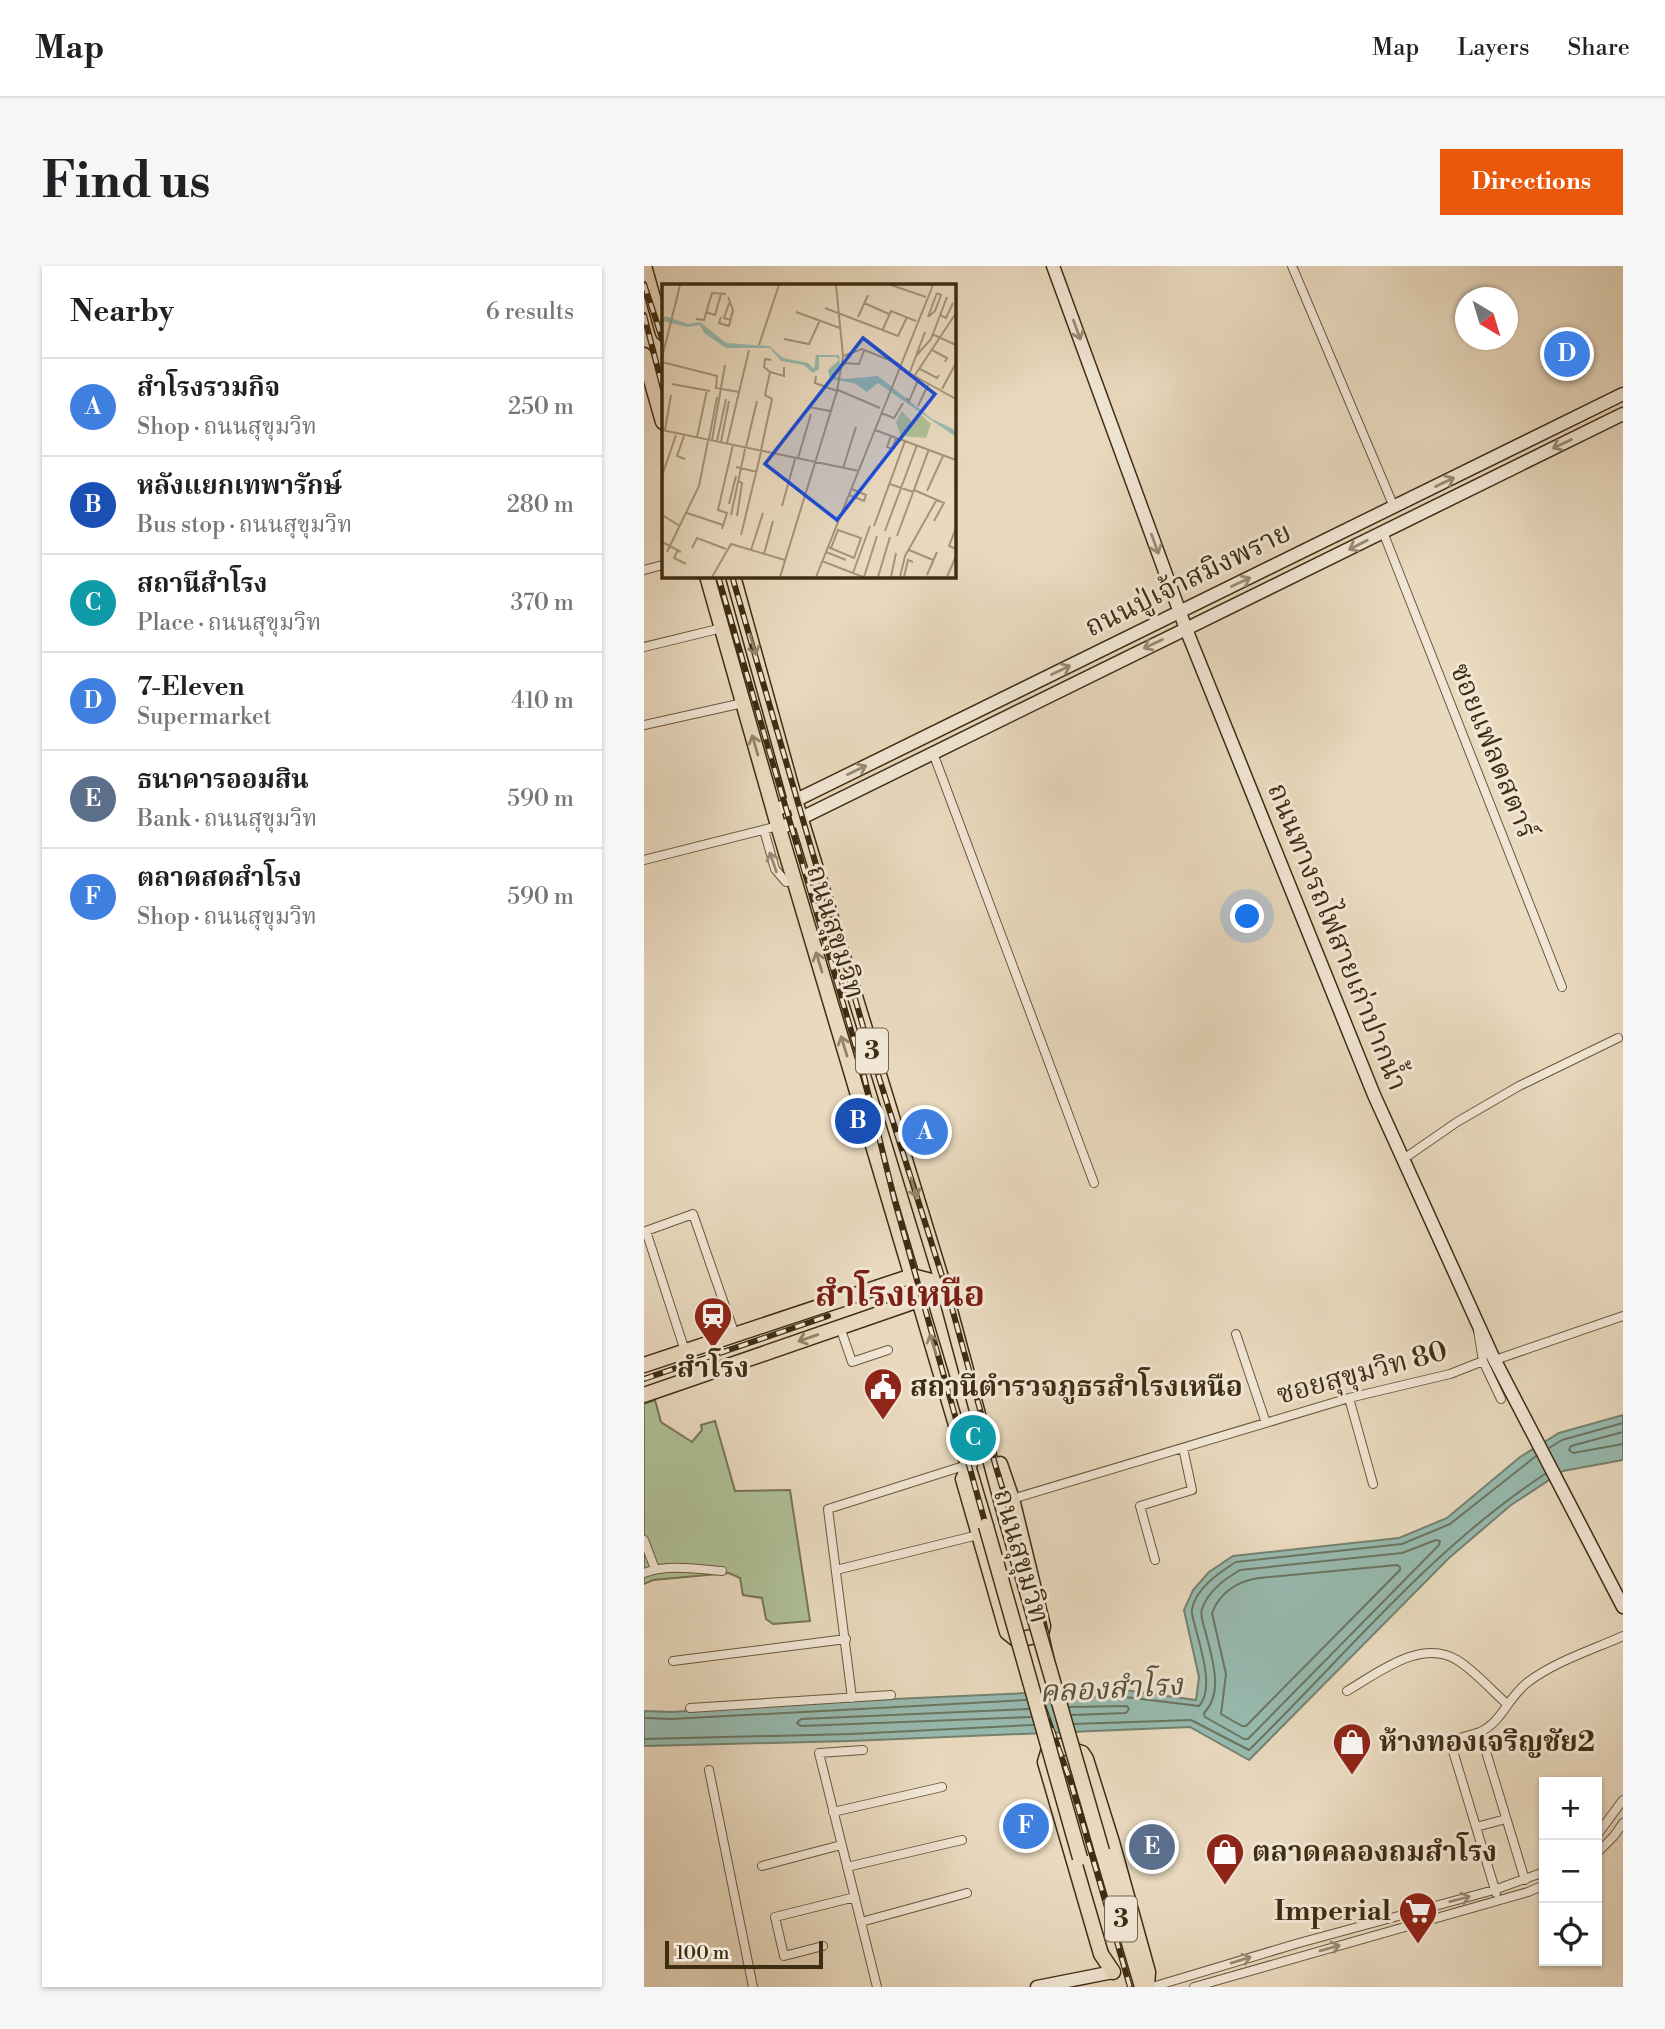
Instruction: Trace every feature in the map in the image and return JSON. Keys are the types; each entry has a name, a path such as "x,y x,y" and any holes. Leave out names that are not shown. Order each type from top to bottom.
{"main road":[{"path":"644,266 662,329"},
{"name":"ถนนทางรถไฟสายเก่าปากน้ำ","path":"1053,266 1186,629 1402,1160 1479,1325 1489,1361 1536,1438 1623,1607"},
{"path":"644,355 662,418"},
{"name":"ถนนปู่เจ้าสมิงพราย","path":"774,811 1623,394"},
{"name":"ถนนปู่เจ้าสมิงพราย","path":"774,828 802,818 1623,414"},
{"name":"ถนนสุขุมวิท","path":"708,578 774,811 774,828 795,881 970,1464 982,1530 1117,1987"},
{"name":"ถนนสุขุมวิท","path":"734,578 795,800 943,1284 1006,1519 1142,1987"},
{"path":"644,1365 912,1276 943,1284"},
{"path":"644,1395 919,1300 943,1284"},
{"path":"946,1388 970,1381"},
{"path":"982,1530 1007,1632 1017,1640 1041,1635 1041,1614 1012,1499 1000,1464 986,1442"},
{"path":"1037,1987 1113,1972 1101,1954 1045,1762 1048,1752 1060,1746 1082,1753 1086,1759 1148,1972 1147,1987"}],"street":[{"path":"1292,266 1394,506"},
{"path":"1517,447 1525,462"},
{"name":"ซอยแฟลตสตาร์","path":"1382,532 1562,987"},
{"path":"644,570 662,565"},
{"path":"644,647 722,628"},
{"path":"644,725 743,702"},
{"path":"933,753 1094,1183"},
{"path":"644,860 774,828"},
{"path":"1402,1160 1457,1122 1518,1086 1618,1038"},
{"path":"685,1352 646,1231 693,1214 735,1335"},
{"path":"1489,1361 1623,1316"},
{"path":"841,1327 852,1362 888,1350"},
{"path":"1236,1334 1266,1423"},
{"name":"ซอยสุขุมวิท 80","path":"1012,1499 1349,1398 1450,1374 1489,1361 1502,1399"},
{"path":"1349,1398 1373,1484"},
{"path":"1155,1560 1140,1506 1192,1490 1183,1448"},
{"path":"852,1698 829,1508 970,1464"},
{"path":"836,1570 982,1530"},
{"path":"644,1540 654,1569"},
{"path":"644,1573 654,1569 693,1568 722,1572"},
{"path":"1497,1899 1450,1741 1480,1732 1496,1723 1507,1703 1530,1680 1623,1636"},
{"path":"673,1661 846,1639"},
{"path":"1347,1691 1389,1666 1423,1653 1433,1653 1457,1660 1507,1703"},
{"path":"690,1708 891,1695"},
{"path":"1480,1732 1525,1880"},
{"path":"863,1750 819,1753 877,1987"},
{"path":"709,1770 753,1987"},
{"path":"833,1812 942,1787"},
{"path":"1602,1829 1623,1800"},
{"path":"1476,1827 1506,1819"},
{"path":"1602,1848 1623,1823"},
{"path":"847,1867 962,1840"},
{"path":"762,1866 841,1845"},
{"path":"1153,1987 1299,1943 1494,1890 1539,1874"},
{"path":"1194,1987 1539,1886"},
{"path":"861,1922 967,1894"},
{"path":"823,1946 784,1956 775,1917 855,1897"}],"green space":[{"path":"655,1400 661,1422 692,1442 702,1430 701,1425 715,1421 735,1491 790,1490 810,1621 773,1624 766,1619 762,1598 743,1595 740,1578 729,1573 653,1580 644,1584 644,1404"}],"water":[{"path":"1623,1415 1623,1460 1563,1471 1511,1505 1449,1558 1249,1760 1190,1727 850,1741 644,1746 644,1711 672,1712 782,1704 1117,1689 1196,1700 1199,1677 1184,1610 1193,1590 1209,1572 1233,1556 1399,1538 1447,1518 1520,1457 1559,1433"}],"railway":[{"path":"644,284 662,338"},
{"path":"644,315 662,385"},
{"path":"719,578 862,1068 895,1202 1013,1622 1071,1783 1130,1987"},
{"path":"733,578 867,1040 950,1301 995,1464 1044,1623 1078,1775"},
{"path":"644,1379 828,1316"}],"place":[{"name":"7-Eleven","path":"1567,354"},
{"name":"หลังแยกเทพารักษ์","path":"858,1121"},
{"name":"สำโรงรวมกิจ","path":"925,1132"},
{"name":"สำโรง","path":"713,1350"},
{"name":"สถานีตำรวจภูธรสำโรงเหนือ","path":"883,1421"},
{"name":"สถานีสำโรง","path":"973,1438"},
{"name":"ห้างทองเจริญชัย2","path":"1352,1776"},
{"name":"ตลาดสดสำโรง","path":"1026,1826"},
{"name":"ธนาคารออมสิน","path":"1152,1847"},
{"name":"ตลาดคลองถมสำโรง","path":"1225,1886"},
{"name":"Imperial","path":"1418,1945"}],"district":[{"name":"สำโรงเหนือ","path":"900,1295"}],"water label":[{"name":"คลองสำโรง","path":"1111,1689"}]}
